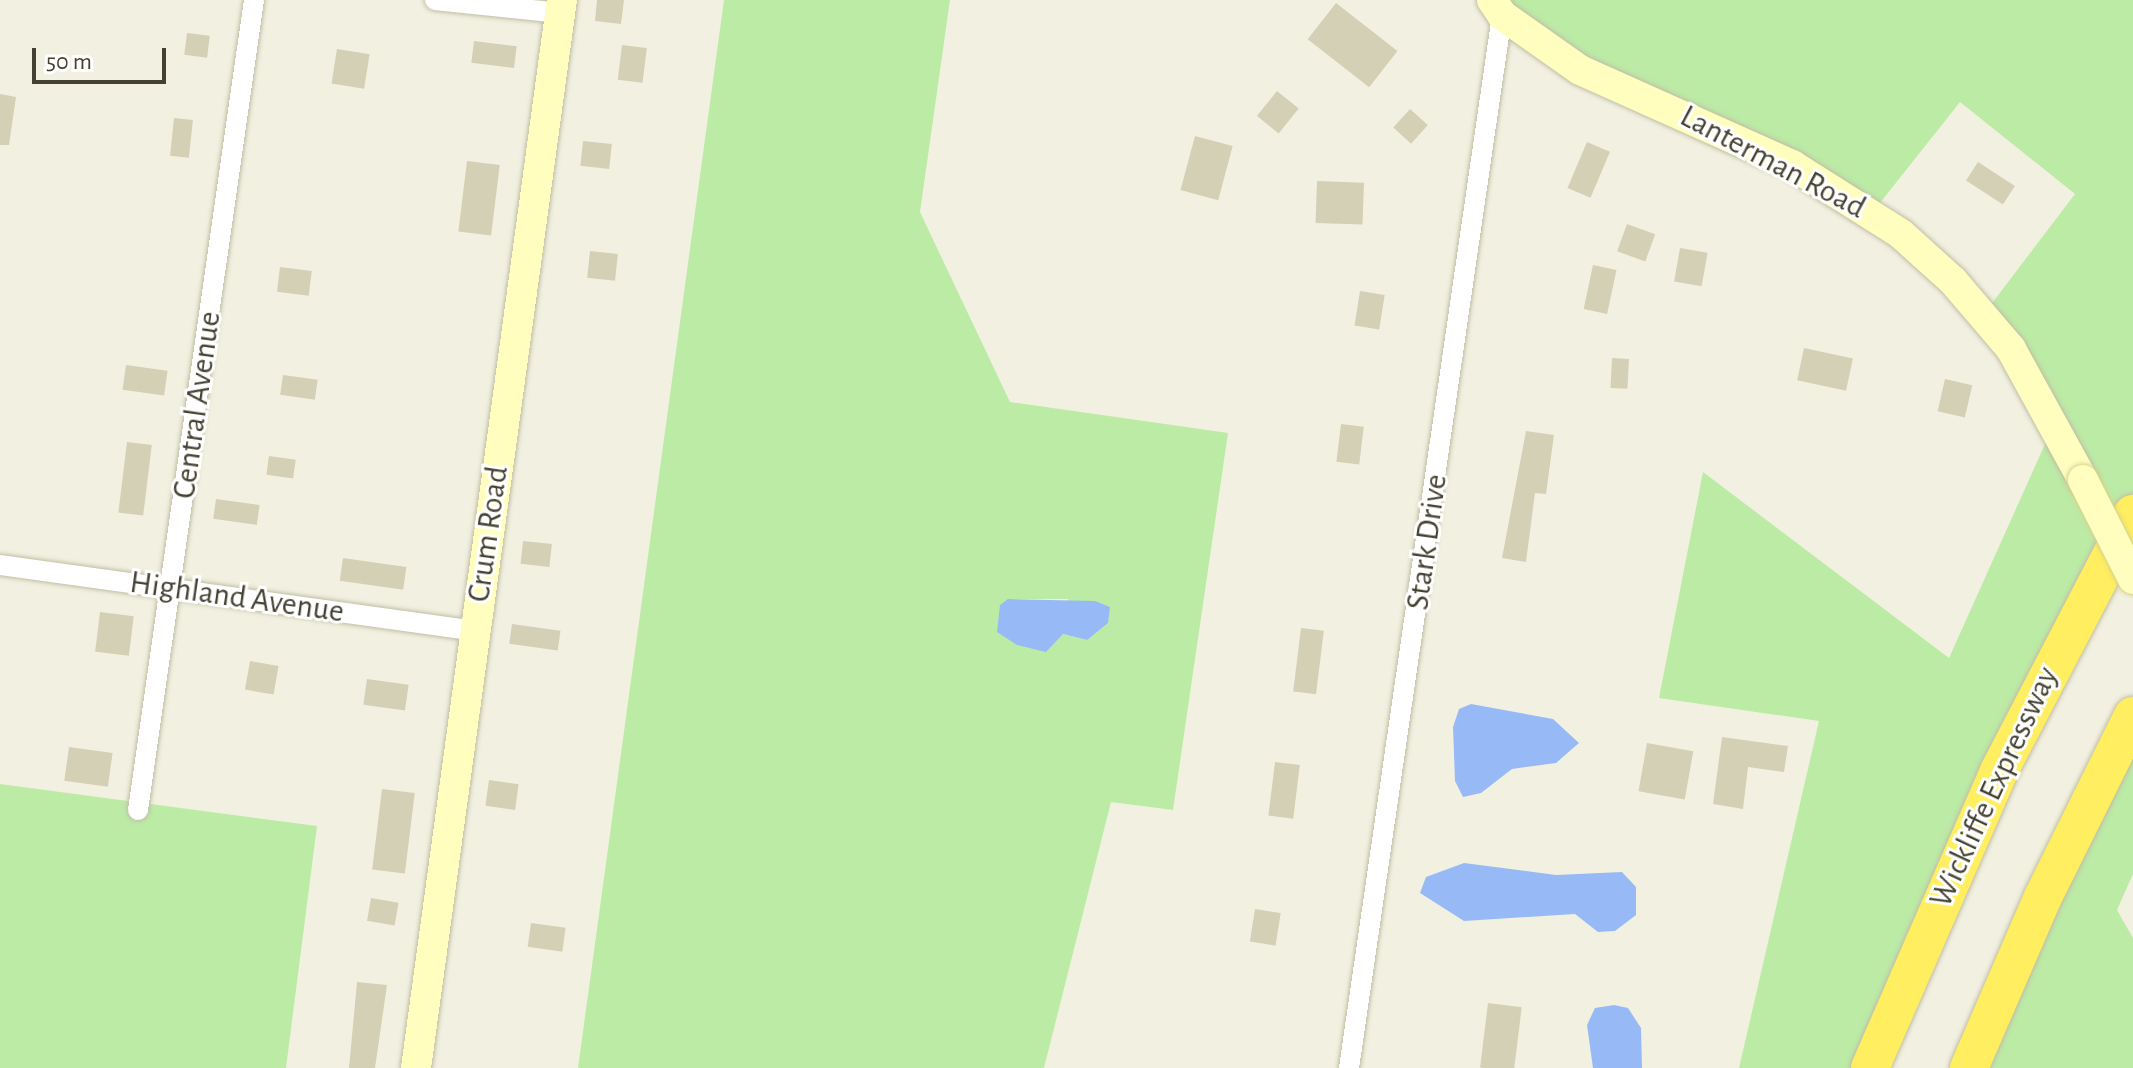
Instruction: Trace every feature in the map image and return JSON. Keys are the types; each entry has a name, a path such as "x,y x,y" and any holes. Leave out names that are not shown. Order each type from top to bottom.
{"highway":[{"name":"Wickliffe Expressway","path":"1870,1068 1999,771 2133,514"},
{"path":"1969,1068 2043,897 2133,716"}],"street":[{"name":"Central Avenue","path":"138,810 254,0"},
{"path":"435,0 561,7"},
{"name":"Crum Road","path":"416,1068 561,7"},
{"name":"Lanterman Road","path":"1497,8 1580,70 1792,165 1901,234 1953,281 2011,349 2133,579"},
{"name":"Stark Drive","path":"1349,1068 1497,8"},
{"name":"Highland Avenue","path":"0,565 474,631"}],"green space":[{"path":"724,0 950,0 920,212 1010,402 1228,433 1173,810 1111,802 1044,1068 578,1068","holes":["1008,599 1068,599 1087,640 1063,634"]},
{"path":"1492,0 2133,0 2133,514 1870,1068 1739,1068 1819,721 1659,698 1703,472 1949,658 2054,424 1983,315 2075,194 1960,102 1872,213 1580,70"},
{"path":"2133,716 2133,874 2117,910 2133,938 2133,1068 1969,1068"},
{"path":"0,784 317,826 286,1068 0,1068"}],"water":[{"path":"1008,599 1095,601 1110,607 1108,623 1087,640 1063,634 1046,652 1017,645 997,632 1000,605"},
{"path":"1471,704 1553,719 1579,743 1556,763 1512,769 1481,793 1463,797 1455,781 1453,727 1459,709"},
{"path":"1464,863 1556,875 1622,872 1636,887 1636,915 1615,931 1598,932 1575,914 1464,921 1420,893 1426,877"},
{"path":"1614,1005 1628,1008 1641,1028 1642,1068 1593,1068 1587,1025 1595,1008"}],"building":[{"path":"597,0 624,0 621,24 595,21"},
{"path":"1336,3 1397,51 1369,87 1308,39"},
{"path":"187,33 210,36 207,58 184,55"},
{"path":"474,41 517,46 514,68 471,63"},
{"path":"622,45 647,48 643,83 618,80"},
{"path":"337,49 370,54 364,89 332,84"},
{"path":"1277,91 1299,109 1279,133 1257,116"},
{"path":"0,94 16,97 9,145 0,145"},
{"path":"1410,109 1428,125 1411,144 1393,128"},
{"path":"174,118 193,120 189,158 170,156"},
{"path":"1195,136 1233,146 1218,200 1181,190"},
{"path":"583,141 612,144 609,169 580,166"},
{"path":"1587,142 1610,152 1590,198 1567,188"},
{"path":"467,161 500,165 491,235 458,231"},
{"path":"1978,162 2015,186 2003,204 1966,180"},
{"path":"1317,181 1364,183 1363,225 1316,223"},
{"path":"1627,224 1655,234 1645,262 1617,251"},
{"path":"1680,248 1708,253 1702,286 1674,281"},
{"path":"590,251 618,254 615,281 587,278"},
{"path":"1593,265 1616,270 1607,314 1584,309"},
{"path":"280,267 312,271 309,296 277,292"},
{"path":"1360,291 1385,295 1379,329 1355,326"},
{"path":"1804,348 1853,358 1846,391 1797,380"},
{"path":"1612,358 1629,359 1627,389 1610,388"},
{"path":"126,365 168,371 164,396 123,390"},
{"path":"283,375 318,380 315,400 280,395"},
{"path":"1945,379 1972,385 1965,417 1938,411"},
{"path":"1341,424 1364,427 1359,465 1336,462"},
{"path":"1526,431 1554,435 1546,494 1535,493 1526,562 1502,558"},
{"path":"127,442 152,445 143,516 118,512"},
{"path":"269,456 296,460 293,479 266,475"},
{"path":"216,499 260,505 257,525 213,519"},
{"path":"523,541 552,544 549,567 521,564"},
{"path":"343,558 406,567 403,590 340,581"},
{"path":"100,612 134,616 129,656 95,652"},
{"path":"512,624 561,631 558,651 509,644"},
{"path":"1301,628 1324,631 1316,694 1293,692"},
{"path":"250,661 279,666 274,695 245,690"},
{"path":"367,679 409,685 405,711 363,705"},
{"path":"1722,737 1788,746 1784,772 1748,767 1743,809 1713,804"},
{"path":"1647,743 1693,751 1685,799 1638,791"},
{"path":"69,747 113,753 108,787 64,781"},
{"path":"1275,762 1300,765 1293,819 1268,816"},
{"path":"489,780 519,784 515,810 485,806"},
{"path":"382,789 415,793 405,873 372,869"},
{"path":"371,898 399,903 395,926 367,921"},
{"path":"1255,909 1281,913 1276,946 1250,942"},
{"path":"531,923 566,928 562,952 528,947"},
{"path":"357,982 387,985 375,1068 349,1068"},
{"path":"1488,1003 1522,1007 1514,1068 1480,1068"}]}
